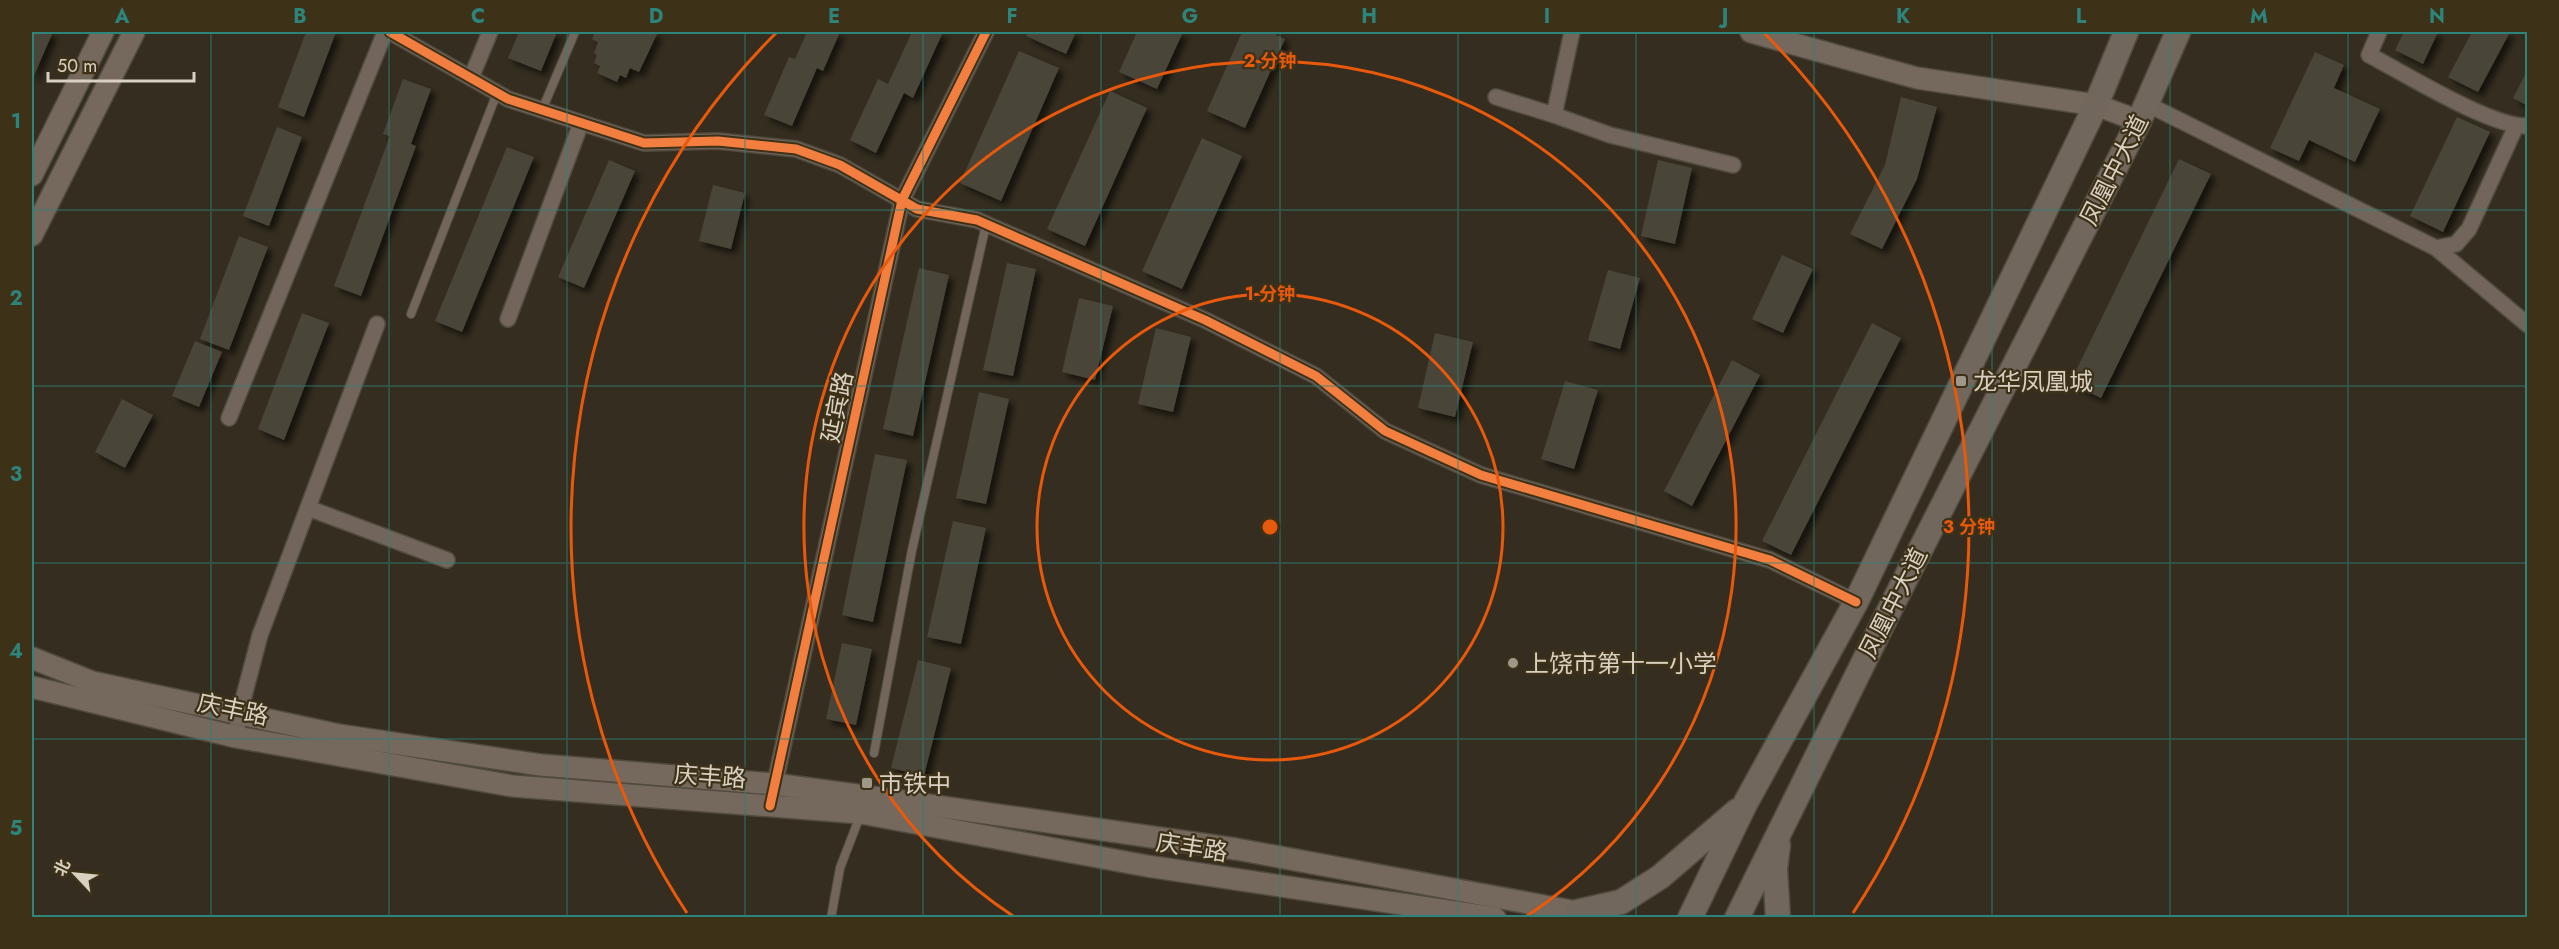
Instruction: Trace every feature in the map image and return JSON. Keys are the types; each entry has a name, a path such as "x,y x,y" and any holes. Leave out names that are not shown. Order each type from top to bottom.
{"main road":[{"path":"32,175 103,32"},
{"path":"32,235 134,32"},
{"path":"1751,32 1917,78 2143,112"},
{"name":"凤凰中大道","path":"1690,918 1745,804 1856,602 2096,105 2126,32"},
{"name":"凤凰中大道","path":"1737,918 1887,615 2143,112 2178,32"},
{"path":"32,658 92,682 339,735 541,765 774,784 1236,849 1584,915 1622,902 1660,877 1745,804"},
{"name":"庆丰路","path":"32,687 236,737 513,786 861,813 1147,866 1494,918"},
{"path":"1778,918 1775,869 1780,830"}],"street":[{"path":"229,418 385,32"},
{"path":"390,32 497,93 644,143 718,141 796,149 840,165 918,209 977,220 1198,317 1316,376 1384,431 1482,475 1770,560 1856,602"},
{"path":"471,78 490,32"},
{"name":"延宾路","path":"770,806 902,200 986,32"},
{"path":"1554,115 1572,32"},
{"path":"2379,32 2369,54 2490,118 2522,126 2469,230 2456,244 2436,248"},
{"path":"1496,97 1610,135 1733,165"},
{"path":"2143,112 2436,248 2528,325"},
{"path":"508,319 581,123"},
{"path":"236,737 239,715 260,634 377,324"},
{"path":"308,508 447,560"}],"lane":[{"path":"542,110 575,32"},
{"path":"411,314 497,93"},
{"path":"874,753 912,550 986,225"},
{"path":"831,918 840,868 861,813"}],"building":[{"path":"32,32 53,32 32,80"},
{"path":"306,32 336,32 304,117 278,107"},
{"path":"519,32 557,32 541,71 508,58"},
{"path":"595,32 658,32 639,72 630,68 626,78 620,75 617,82 597,73 600,66 594,63 597,55 594,53 598,42 592,39"},
{"path":"807,32 840,32 823,71 817,68 792,126 764,115 789,57 795,59"},
{"path":"912,32 943,32 913,98 904,93 876,153 850,140 878,79 888,84"},
{"path":"1028,32 1076,32 1066,54 1026,36"},
{"path":"1137,32 1183,32 1157,89 1119,72"},
{"path":"1242,32 1278,32 1276,35 1285,39 1245,128 1207,111"},
{"path":"2404,32 2438,32 2423,64 2395,50"},
{"path":"2472,32 2510,32 2478,92 2448,77"},
{"path":"1019,51 1059,68 1001,201 960,183"},
{"path":"2315,52 2344,65 2334,88 2380,109 2355,162 2309,140 2299,161 2270,148"},
{"path":"2528,69 2528,106 2513,98"},
{"path":"403,79 431,89 411,144 416,146 361,296 334,286 390,136 383,134"},
{"path":"1110,91 1147,108 1085,246 1047,229"},
{"path":"1901,97 1937,107 1917,179 1882,249 1850,234 1885,165"},
{"path":"2457,117 2490,132 2443,232 2410,216"},
{"path":"277,127 302,137 269,226 243,216"},
{"path":"1202,138 1242,156 1182,289 1142,271"},
{"path":"507,147 534,157 462,332 435,321"},
{"path":"2179,159 2211,174 2101,398 2070,383"},
{"path":"609,160 635,171 584,288 558,277"},
{"path":"1658,160 1692,168 1675,244 1641,236"},
{"path":"713,185 745,193 731,249 699,241"},
{"path":"239,236 268,247 229,350 200,339"},
{"path":"1782,255 1813,269 1783,333 1752,319"},
{"path":"1007,263 1036,269 1013,376 983,370"},
{"path":"919,268 949,275 913,436 883,429"},
{"path":"1608,270 1640,278 1620,349 1588,340"},
{"path":"1079,298 1113,306 1095,380 1062,372"},
{"path":"302,313 329,323 284,440 258,429"},
{"path":"1872,323 1901,338 1791,555 1762,541"},
{"path":"1156,328 1191,337 1173,412 1138,404"},
{"path":"1435,333 1473,342 1455,417 1418,408"},
{"path":"195,341 222,352 199,407 172,396"},
{"path":"1732,360 1760,375 1692,506 1664,491"},
{"path":"1565,381 1598,390 1574,469 1541,459"},
{"path":"979,392 1009,399 986,504 956,498"},
{"path":"122,399 153,415 125,468 95,452"},
{"path":"875,454 907,460 873,622 842,615"},
{"path":"953,521 986,528 961,644 927,637"},
{"path":"842,643 872,649 856,725 826,719"},
{"path":"918,660 951,668 924,776 891,768"}],"cycle path":[{"path":"390,32 508,99 644,143 718,141 796,149 840,165 917,209 977,220 1205,320 1316,376 1385,431 1481,475 1770,560 1856,602"},
{"path":"770,806 902,200 986,32"}],"place":[{"name":"龙华凤凰城","path":"1961,381"},
{"name":"上饶市第十一小学","path":"1513,663"},
{"name":"市铁中","path":"867,783"}]}
